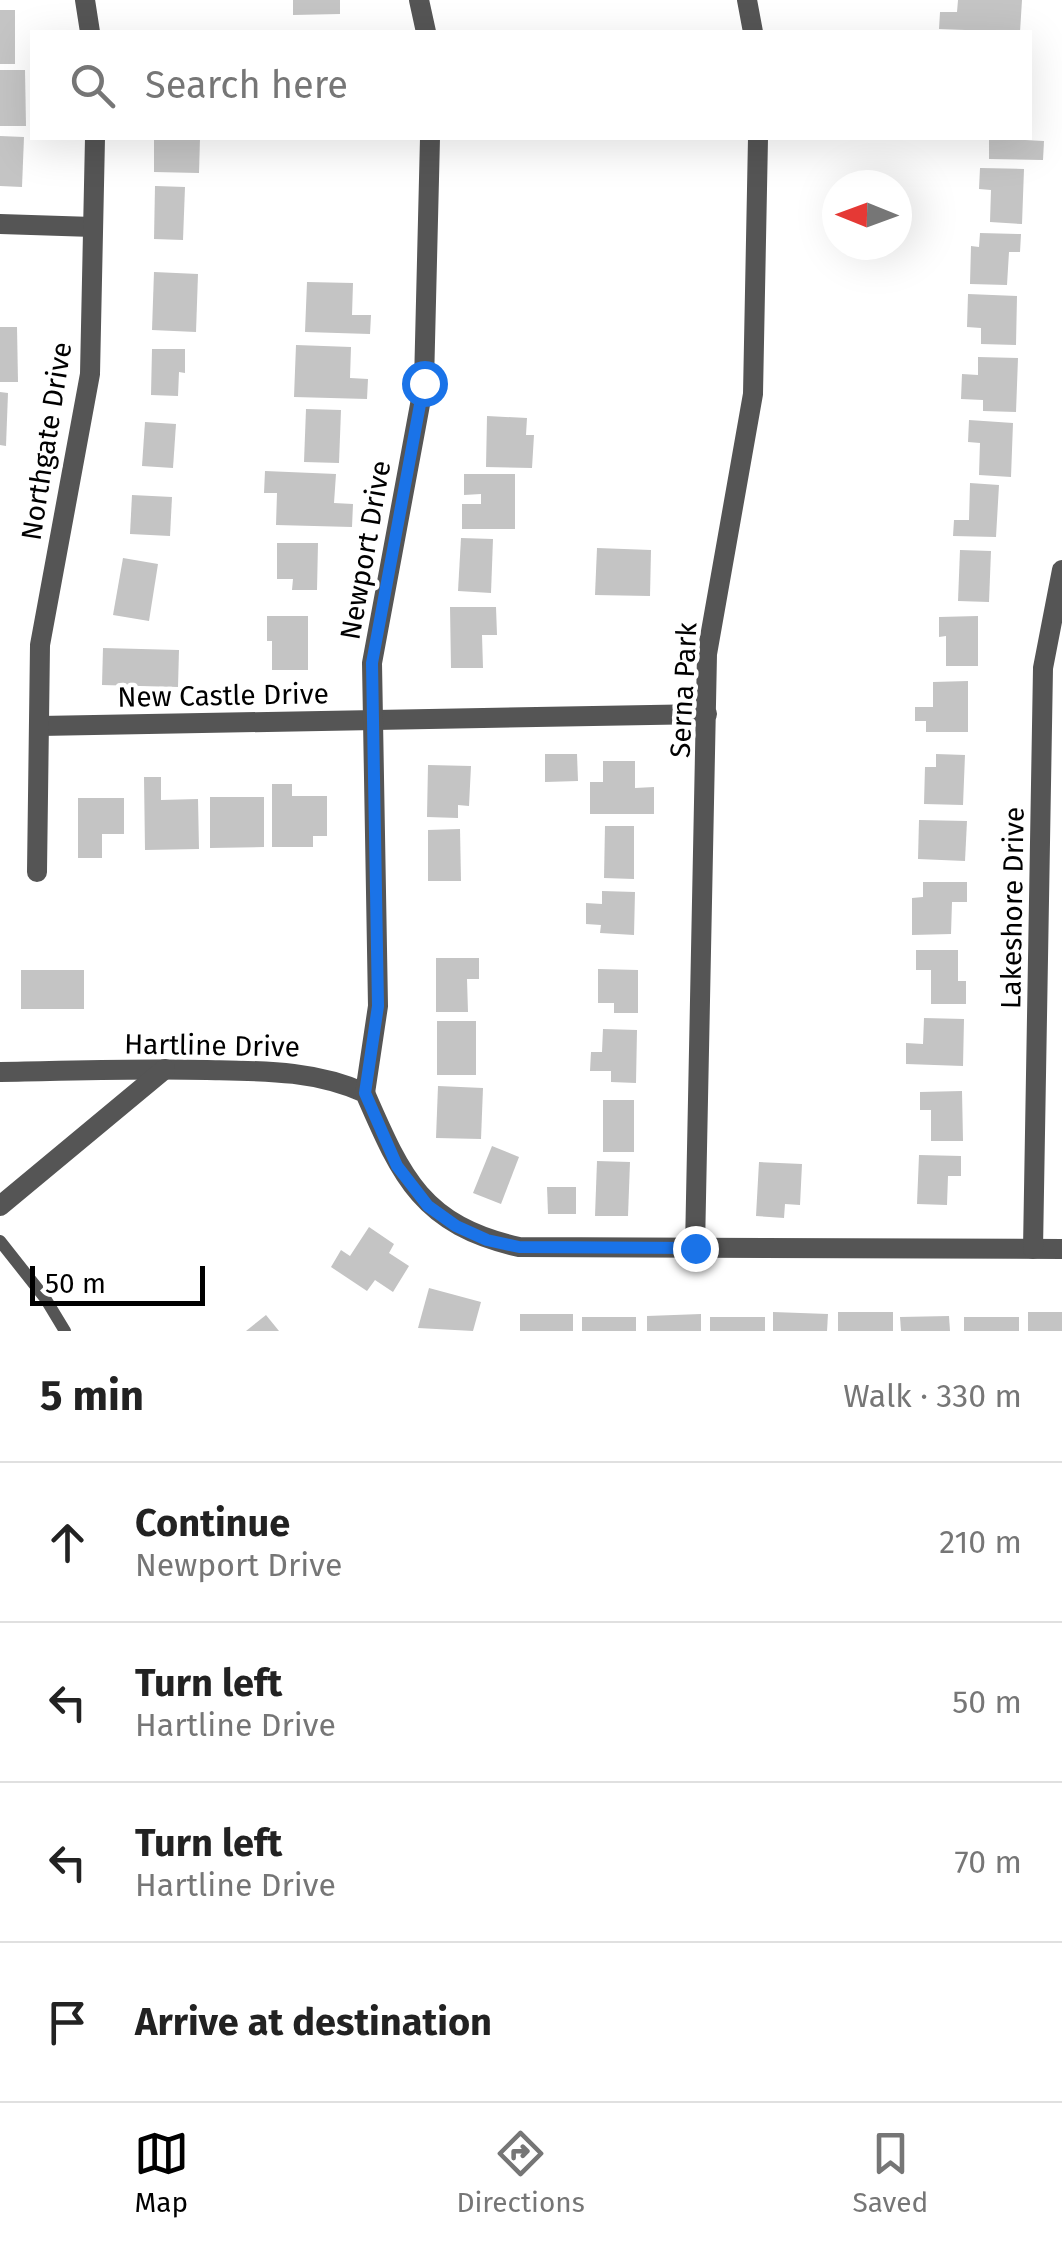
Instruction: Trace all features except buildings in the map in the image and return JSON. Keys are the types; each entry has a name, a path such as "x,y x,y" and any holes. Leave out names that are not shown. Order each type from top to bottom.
{"street":[{"path":"85,0 90,30"},
{"path":"419,0 426,30"},
{"path":"747,0 753,30"},
{"name":"Northgate Drive","path":"37,872 40,645 90,374 94,140"},
{"name":"Newport Drive","path":"365,1093 378,1006 372,663 424,383 430,140"},
{"name":"Serna Park","path":"695,1248 706,654 753,394 758,140"},
{"path":"0,224 94,227"},
{"name":"Lakeshore Drive","path":"1033,1249 1044,668 1062,570"},
{"name":"New Castle Drive","path":"40,726 707,714"},
{"path":"0,1206 165,1069"},
{"name":"Hartline Drive","path":"0,1072 270,1071 314,1075 365,1093"},
{"path":"365,1093 397,1166 428,1206 456,1226 487,1240 519,1247 1062,1249"}],"lane":[{"path":"0,1241 46,1298 65,1331"}],"route":[{"path":"424,383 372,663 378,1006 365,1093 397,1166 428,1206 456,1226 487,1240 519,1247 695,1248"}]}
